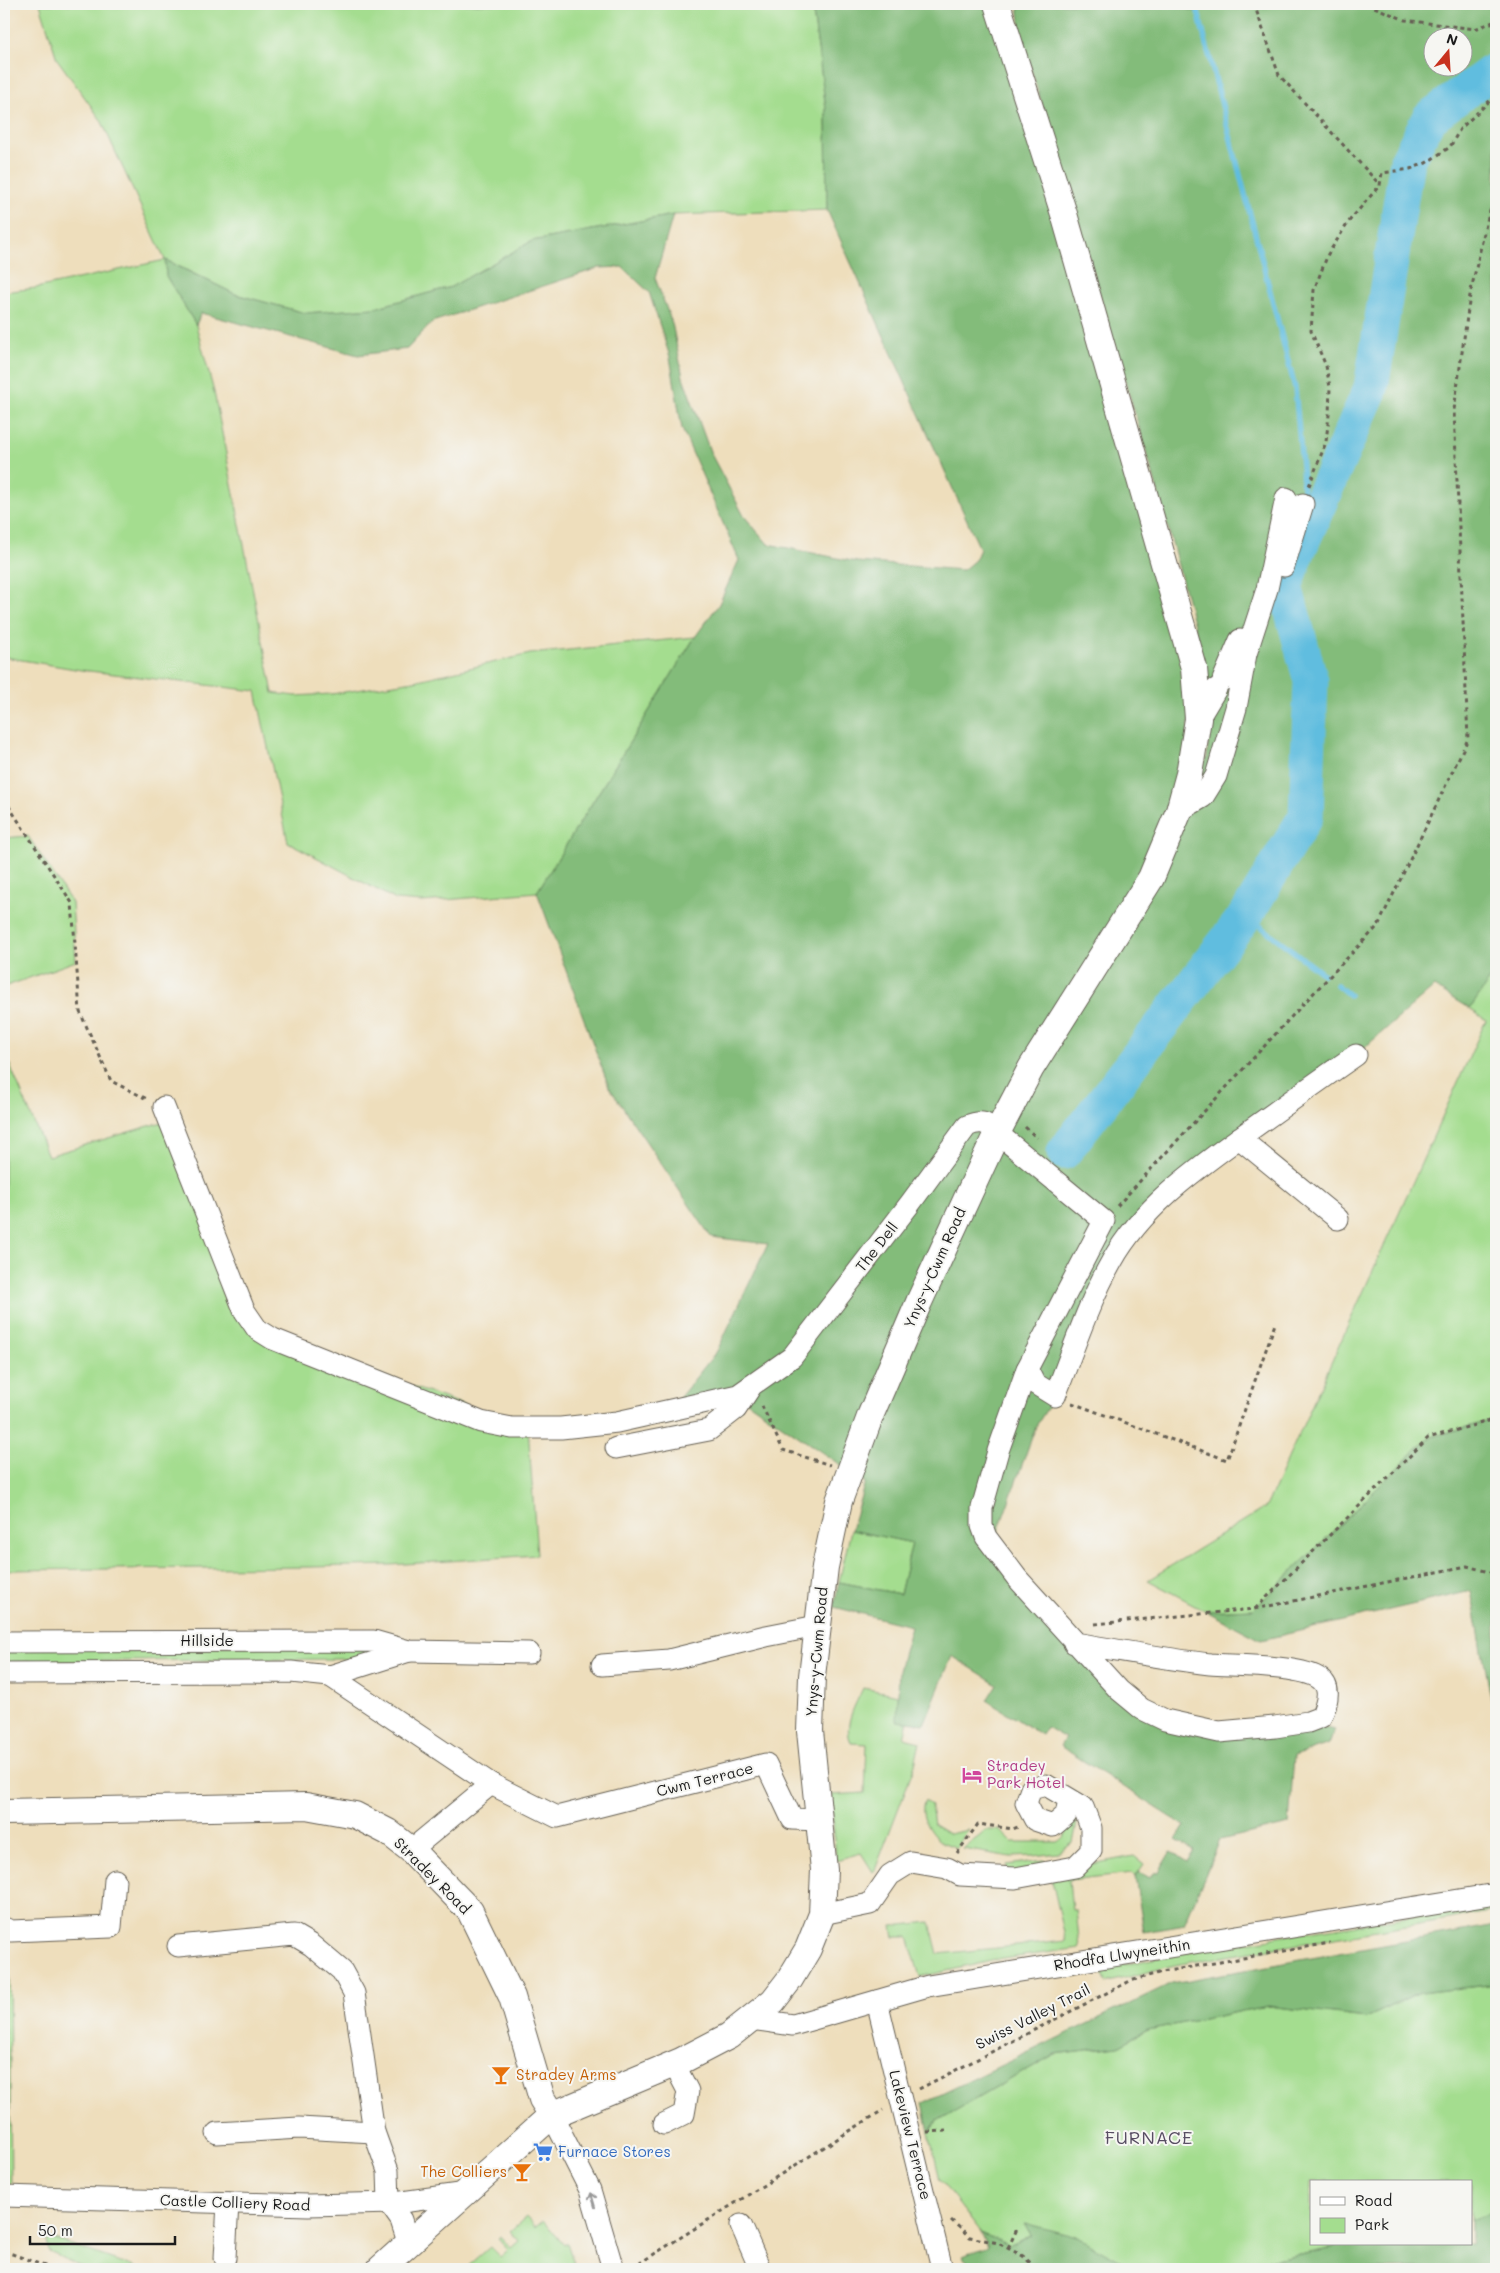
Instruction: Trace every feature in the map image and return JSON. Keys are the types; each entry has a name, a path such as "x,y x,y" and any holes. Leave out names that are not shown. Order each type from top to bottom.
{"main road":[{"name":"Ynys-y-Cwm Road","path":"380,2269 552,2115 674,2064 729,2036 751,2020 773,2000 790,1979 808,1948 822,1914 824,1870 810,1731 816,1626 824,1567 839,1501 871,1414 919,1302 998,1133 1031,1068 1151,878 1179,811 1189,774 1198,719 1194,668 1064,214 997,4"},
{"name":"Stradey Road","path":"4,1812 306,1806 355,1815 388,1832 411,1850 470,1911 512,1997 542,2099 552,2115"}],"street":[{"path":"1198,719 1220,685 1234,651 1267,589 1276,584 1295,501"},
{"path":"1179,811 1203,797 1216,776 1236,708 1246,654 1267,589"},
{"path":"1027,1369 1034,1383 1055,1396 1094,1296 1113,1259 1143,1219 1176,1186 1239,1138 1356,1055"},
{"path":"164,1107 244,1310 257,1329 273,1339 481,1422 512,1428 561,1428 617,1422 745,1390"},
{"name":"The Dell","path":"616,1448 709,1430 736,1409 745,1390 792,1357 909,1206 967,1126 979,1121 989,1124 998,1133"},
{"path":"998,1133 1104,1221 1027,1369 989,1480 982,1508 982,1526 986,1537 1000,1558 1067,1635 1119,1690 1142,1708 1165,1720 1219,1732 1275,1727 1308,1722 1321,1717 1327,1704 1328,1690 1321,1679 1300,1671 1209,1664 1067,1635"},
{"path":"1239,1138 1338,1219"},
{"path":"602,1665 669,1660 766,1636 816,1626"},
{"name":"Hillside","path":"4,1642 374,1641 409,1651 529,1653"},
{"name":"Hillside","path":"4,1673 291,1672 330,1676 409,1651"},
{"name":"Hillside","path":"330,1676 491,1784 557,1817"},
{"name":"Cwm Terrace","path":"557,1817 766,1764 792,1819 820,1820"},
{"path":"411,1850 491,1784"},
{"path":"822,1914 870,1904 890,1875 911,1862 947,1868 960,1875 1015,1878 1075,1867 1091,1851 1091,1828 1084,1807 1069,1799"},
{"path":"4,1928 11,1931 111,1927 115,1880"},
{"name":"Rhodfa Llwyneithin","path":"751,2020 793,2025 928,1986 1496,1894"},
{"path":"178,1946 294,1935 311,1945 342,1971 354,1993 374,2132 388,2171 389,2203 401,2220 409,2245"},
{"name":"Lakeview Terrace","path":"877,2001 928,2210 943,2247 942,2269"},
{"path":"664,2124 684,2114 688,2091 674,2064"},
{"path":"552,2115 590,2190 613,2269"},
{"path":"217,2133 299,2128 374,2132"},
{"name":"Castle Colliery Road","path":"4,2196 308,2205 389,2203 466,2193"},
{"path":"225,2258 228,2203"},
{"path":"742,2225 760,2269"}],"path":[{"path":"1254,4 1279,75 1380,185"},
{"path":"1367,4 1405,20 1475,29 1496,21"},
{"path":"1295,501 1326,442 1330,387 1326,366 1311,331 1314,290 1328,254 1350,220 1380,185 1382,173 1410,169 1426,163 1450,147 1460,129 1496,95"},
{"path":"1104,1221 1305,1002 1378,926 1468,739 1454,410 1470,295 1486,224 1496,192"},
{"path":"4,799 72,903 80,1012 111,1081 164,1107"},
{"path":"1055,1396 1227,1460 1275,1324"},
{"path":"745,1390 783,1450 850,1472"},
{"path":"1254,1609 1428,1438 1496,1419"},
{"path":"1067,1635 1254,1609 1467,1566 1496,1574"},
{"path":"947,1868 978,1824 1013,1829"},
{"name":"Swiss Valley Trail","path":"630,2269 901,2098 1130,1981 1162,1972 1339,1942"},
{"path":"928,2210 951,2220 970,2237 998,2243 1023,2256 1037,2269"},
{"path":"1008,2248 1016,2229"},
{"path":"4,2251 54,2269"}],"green space":[{"path":"40,4 812,4 826,109 827,210 673,215 532,241 451,287 374,308 305,313 235,294 166,260 166,276 196,325 214,392 273,693 295,696 332,694 414,681 530,654 695,637 537,892 422,902 396,900 288,842 256,691 81,670 4,657 4,292 36,288 165,260 101,120 57,59"},
{"path":"812,4 997,4 1194,668 1181,809 1207,758 1210,719 1208,678 1162,505 1072,200 1022,40 1018,4 1168,4 1198,12 1199,4 1496,4 1496,970 1470,1009 1434,987 1356,1055 1129,1236 1055,1396 1036,1426 991,1551 1165,1722 1309,1724 1334,1730 1329,1744 1294,1756 1289,1824 1220,1840 1184,1925 1144,1932 1135,1877 1139,1872 1150,1878 1154,1872 1157,1874 1171,1851 1188,1862 1194,1851 1176,1840 1185,1826 1060,1746 1065,1738 1046,1727 1041,1735 987,1700 997,1684 952,1656 924,1724 897,1721 899,1670 911,1626 834,1607 839,1582 900,1594 912,1543 851,1530 865,1482 738,1395 669,1411 717,1351 768,1244 711,1237 609,1087 537,892 695,637 719,604 739,560 682,429 670,357 649,292 622,267 599,268 432,322 407,349 358,355 201,313 196,325 166,276 165,260 235,294 305,313 374,308 451,287 532,241 673,215 655,278 672,323 683,377 711,454 744,516 768,544 857,562 963,570 975,560 980,549 827,210 826,109"},
{"path":"1168,4 1199,4 1198,12"},
{"path":"28,836 72,903 76,961 4,987 4,838"},
{"path":"1496,968 1496,1419 1428,1438 1254,1609 1206,1611 1148,1580 1266,1507 1486,1020 1470,1009"},
{"path":"4,1051 48,1156 169,1120 244,1310 273,1339 528,1427 537,1555 390,1565 4,1570"},
{"path":"1496,1419 1496,1725 1471,1591 1261,1640 1206,1611 1254,1609 1428,1438"},
{"path":"851,1530 912,1543 900,1594 839,1582"},
{"path":"373,1645 375,1656 347,1659 4,1662 4,1648"},
{"path":"863,1688 898,1695 908,1721 904,1738 920,1742 915,1765 873,1872 861,1853 836,1860 831,1795 865,1793 867,1744 851,1743 848,1729 851,1715"},
{"path":"925,1800 931,1805 934,1825 949,1834 968,1830 956,1848 940,1841 932,1833 924,1817 923,1805"},
{"path":"1071,1808 1077,1823 1073,1843 1058,1853 1011,1857 963,1849 986,1830 999,1830 1012,1842 1057,1842 1067,1832"},
{"path":"1134,1856 1144,1864 1135,1877 1132,1873 1069,1880 1072,1910 1076,1910 1080,1948 996,1960 920,1977 908,1937 894,1937 892,1926 930,1922 938,1954 1066,1941 1050,1872"},
{"path":"1044,1860 1050,1872 1008,1877 1007,1865"},
{"path":"1496,1903 1496,1911 1174,1965 1106,1983 1102,1969 1208,1948"},
{"path":"1496,1925 1496,1984 1420,1993 1366,2018 1268,2006 1148,2030 1118,2046 1055,2054 937,2121 929,2132 923,2103 1172,1983"},
{"path":"4,1951 9,1952 11,2196 4,2196"},
{"path":"1496,1984 1496,2211 1472,2220 1472,2180 1310,2180 1310,2246 1340,2246 1224,2269 1136,2269 1025,2223 1031,2235 1008,2245 981,2233 940,2180 929,2132 937,2121 1055,2054 1118,2046 1148,2030 1268,2006 1366,2018 1420,1993"},
{"path":"1496,2211 1496,2269 1224,2269 1340,2246 1472,2246 1472,2220"},
{"path":"526,2217 535,2227 543,2220 564,2245 567,2243 574,2263 564,2269 465,2269 490,2247 500,2257 508,2250 498,2239 501,2237 511,2248 519,2241 510,2231"},
{"path":"1024,2223 1077,2237 1136,2269 969,2269 964,2256 988,2246 981,2233 1008,2245 1031,2235"},
{"path":"52,2238 140,2269 86,2269 49,2252 47,2241"}],"waterway":[{"path":"1199,4 1198,12 1295,388 1302,466 1303,491 1300,501"},
{"path":"1064,1152 1246,915 1306,816 1311,681 1285,587 1299,549 1371,388 1407,161 1429,118 1496,69"},
{"path":"1246,915 1323,974"},
{"path":"1337,985 1349,995"}],"place":[{"name":"Stradey Park Hotel","path":"972,1775"},
{"name":"Stradey Arms","path":"501,2075"},
{"name":"Furnace Stores","path":"543,2152"},
{"name":"The Colliers","path":"522,2172"}],"district":[{"name":"FURNACE","path":"1149,2138"}]}
